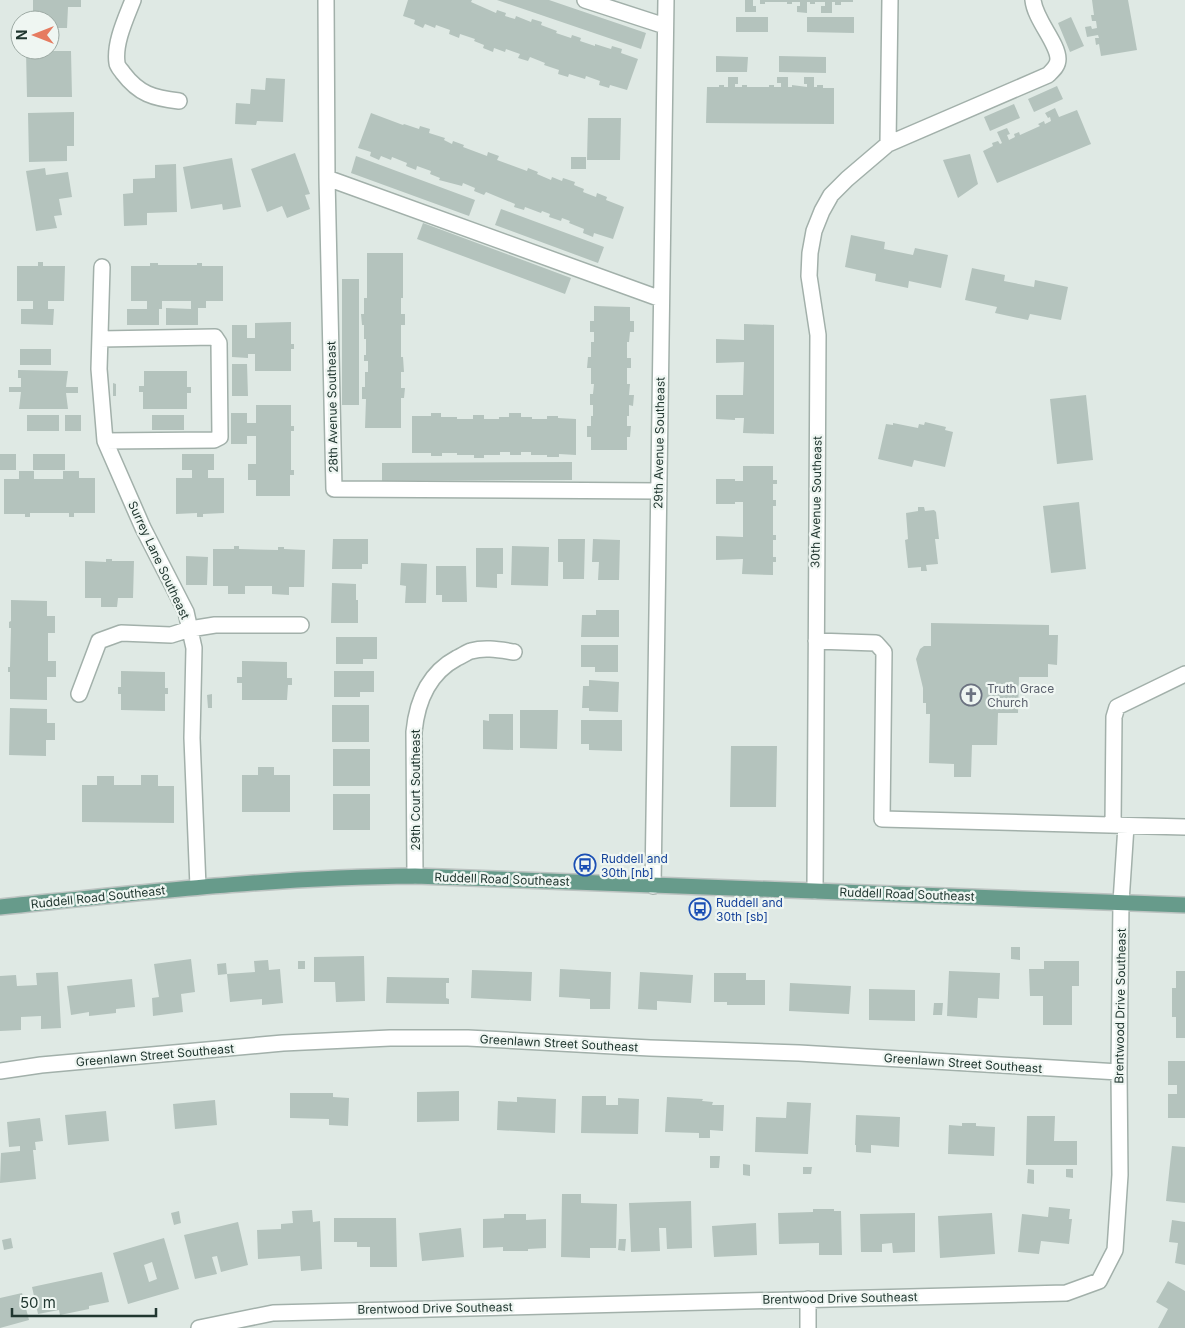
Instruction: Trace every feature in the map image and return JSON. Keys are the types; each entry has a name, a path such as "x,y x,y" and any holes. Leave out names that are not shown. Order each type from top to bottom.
{"main road":[{"name":"Ruddell Road Southeast","path":"0,907 198,887 377,876 1185,905"}],"street":[{"path":"134,0 125,21 118,47 117,65 127,79 142,93 159,99 179,101"},
{"name":"28th Avenue Southeast","path":"326,0 327,178 334,489 659,491"},
{"path":"585,0 665,26"},
{"name":"29th Avenue Southeast","path":"652,886 666,0"},
{"path":"888,144 890,0"},
{"name":"30th Avenue Southeast","path":"815,891 818,336 809,276 810,253 814,231 822,211 832,195 847,179 888,144 1048,75 1056,68 1057,52 1041,23 1033,0"},
{"path":"327,178 662,299"},
{"name":"Surrey Lane Southeast","path":"102,267 99,369 105,441 143,528 186,612 194,648 192,738 198,887"},
{"path":"100,338 215,337 218,343 220,438 214,440 105,441"},
{"path":"79,694 99,641 121,633 171,635 190,629 215,625 301,624"},
{"path":"816,641 876,643 884,652 882,819 1185,827"},
{"name":"29th Court Southeast","path":"416,876 414,732 416,712 424,692 436,674 451,661 470,651 488,649 514,652"},
{"name":"Brentwood Drive Southeast","path":"198,1328 262,1321 273,1313 1066,1293 1099,1281 1115,1250 1120,1175 1121,902 1114,717 1117,708 1185,674"},
{"name":"Greenlawn Street Southeast","path":"0,1071 41,1065 283,1043 390,1038 468,1038 650,1048 799,1053 1119,1072"},
{"path":"808,1299 808,1328"}],"building":[{"path":"33,0 81,0 81,7 68,7 67,28 60,28 60,10 33,10"},
{"path":"408,0 472,0 471,2 496,13 497,10 506,13 505,16 515,19 516,16 531,22 532,19 542,22 541,25 557,31 556,33 571,38 572,35 581,38 580,41 595,46 595,44 611,49 612,46 622,49 621,53 638,59 627,90 610,85 609,88 599,85 600,81 586,76 585,79 569,74 568,77 558,74 559,70 544,65 545,63 530,57 528,61 518,58 520,54 506,49 505,52 494,48 493,52 483,48 484,45 474,41 475,39 460,34 459,38 449,34 450,30 436,25 435,28 425,24 423,28 414,24 415,20 403,16"},
{"path":"497,0 549,0 646,33 641,49"},
{"path":"745,0 753,0 756,12 745,12"},
{"path":"760,0 853,0 853,2 841,2 841,5 835,5 835,2 832,2 832,13 821,13 821,6 825,6 825,2 810,4 810,2 807,2 807,13 797,12 797,6 800,6 800,2 787,4 787,2 765,2 765,4 760,4"},
{"path":"1092,0 1128,0 1137,50 1101,56 1099,44 1096,45 1095,38 1099,38 1098,35 1087,37 1085,27 1097,28 1096,21 1092,21 1091,15 1094,15"},
{"path":"736,17 768,17 768,32 736,32"},
{"path":"807,17 854,17 854,33 807,32"},
{"path":"1071,17 1084,46 1070,52 1058,23"},
{"path":"60,51 71,51 72,97 27,97 26,60 60,60"},
{"path":"716,56 748,57 747,72 716,72"},
{"path":"779,56 826,57 826,73 779,72"},
{"path":"728,77 738,77 738,84 735,84 735,87 747,85 747,87 769,87 769,85 774,85 774,87 781,87 781,83 777,83 777,77 788,77 788,87 792,87 792,85 807,87 807,84 804,84 804,77 814,77 814,87 823,85 823,88 834,88 834,124 706,123 707,87 724,85 724,87 728,87"},
{"path":"266,78 285,79 283,122 257,121 256,125 235,124 236,103 250,104 251,89 265,90"},
{"path":"1057,86 1063,99 1034,112 1028,99"},
{"path":"1014,104 1020,118 990,131 984,117"},
{"path":"1055,108 1059,117 1077,110 1091,144 997,183 983,151 993,146 992,143 998,141 1000,144 1002,143 997,132 1007,128 1010,134 1007,135 1009,140 1015,137 1014,134 1019,132 1020,135 1040,126 1038,124 1044,121 1045,124 1051,121 1050,117 1048,118 1045,113"},
{"path":"74,112 74,146 67,146 67,161 29,162 28,113"},
{"path":"371,113 403,125 419,129 420,126 430,129 429,133 445,138 444,140 452,144 453,141 487,156 488,152 499,156 497,160 527,171 528,168 551,180 552,177 562,181 563,178 575,182 574,185 584,189 583,192 596,197 597,193 607,197 606,200 624,207 613,239 594,233 593,237 583,233 584,229 569,223 570,221 562,218 561,221 549,217 550,214 542,211 541,213 525,207 524,210 514,207 515,204 486,192 484,195 474,191 475,188 463,183 462,186 439,180 440,178 430,174 431,171 417,166 416,170 406,166 407,163 392,157 391,160 381,156 379,160 370,156 371,152 358,148"},
{"path":"588,118 621,118 620,160 587,160"},
{"path":"295,153 310,194 305,195 310,209 287,218 282,206 267,212 251,169"},
{"path":"970,154 978,184 958,198 943,160"},
{"path":"356,156 475,200 469,216 351,173"},
{"path":"571,157 586,157 586,169 571,169"},
{"path":"232,158 241,207 223,210 222,204 191,209 183,167"},
{"path":"176,164 177,212 147,213 147,225 124,226 123,194 133,193 133,179 155,178 155,165"},
{"path":"45,168 46,175 68,172 72,197 59,199 62,215 54,216 57,228 36,231 26,171"},
{"path":"501,209 604,247 598,263 495,225"},
{"path":"423,223 571,278 565,294 417,239"},
{"path":"851,235 885,242 884,249 913,255 915,248 948,255 941,288 909,281 908,288 875,281 876,274 845,267"},
{"path":"367,253 403,253 401,314 405,314 405,325 401,325 401,357 403,357 404,372 401,372 401,388 405,388 404,398 401,398 401,428 365,428 366,399 362,399 362,387 365,387 365,372 368,372 368,361 364,361 366,339 364,339 364,325 362,325 361,314 364,314 364,298 367,298"},
{"path":"38,262 43,262 43,266 65,266 64,301 48,301 48,309 54,309 53,325 21,324 21,309 33,309 33,301 17,301 17,266 38,266"},
{"path":"150,263 158,263 158,265 197,265 197,263 202,263 202,266 223,266 223,301 206,301 206,308 198,308 198,325 166,325 166,308 191,309 191,301 162,301 162,309 159,309 159,325 127,325 127,309 147,309 147,301 131,301 131,266 150,266"},
{"path":"972,268 1005,275 1004,281 1034,287 1035,280 1068,287 1061,320 1030,314 1028,320 995,313 997,307 965,300"},
{"path":"342,279 359,279 359,405 342,405"},
{"path":"594,306 630,307 630,321 634,321 634,332 630,332 629,342 627,342 627,358 631,358 631,368 627,368 627,384 630,384 629,395 634,395 633,406 629,405 629,416 627,416 627,426 631,426 630,437 627,437 627,450 591,450 591,437 587,437 587,426 591,426 591,416 593,416 590,394 593,394 594,384 591,384 591,368 587,368 588,357 591,357 591,342 594,342 594,332 590,332 590,321 594,321"},
{"path":"291,322 291,344 294,344 294,349 291,349 291,371 255,371 255,354 248,354 248,358 232,357 232,325 247,325 247,338 255,338 255,323"},
{"path":"744,324 774,325 774,434 743,433 744,418 735,418 735,420 716,419 716,395 743,395 744,362 716,363 716,339 744,340"},
{"path":"20,349 51,349 51,365 20,365"},
{"path":"232,364 247,364 248,396 232,396"},
{"path":"18,370 68,371 66,387 78,387 78,393 66,393 68,409 19,409 21,392 9,392 9,387 21,387 21,378 18,378"},
{"path":"144,371 187,371 187,387 191,387 191,393 187,393 187,409 143,409 143,392 139,392 139,386 144,386"},
{"path":"113,383 116,384 116,396 113,396"},
{"path":"1086,395 1093,460 1057,464 1050,399"},
{"path":"256,405 291,405 291,426 294,426 294,431 291,431 291,470 294,470 294,475 290,475 290,496 256,496 256,480 248,480 248,464 256,464 256,436 247,436 247,444 231,444 231,413 247,413 247,423 256,423"},
{"path":"431,413 441,413 441,417 457,417 457,419 473,419 473,415 484,415 484,419 499,419 499,417 509,417 509,413 521,413 521,417 532,417 532,419 547,419 547,416 558,416 558,418 576,419 576,455 559,454 559,457 547,457 547,455 531,455 531,452 521,452 521,455 510,455 510,452 500,452 500,455 484,455 484,458 474,458 474,455 457,455 457,453 442,453 442,456 431,456 431,453 412,453 412,416 431,416"},
{"path":"27,415 59,415 59,431 27,431"},
{"path":"65,415 81,415 81,431 65,431"},
{"path":"152,415 184,415 184,430 152,430"},
{"path":"925,422 946,427 945,430 953,432 945,467 914,460 912,467 878,459 886,424 893,425 893,423 918,428 919,424 924,425"},
{"path":"0,454 16,454 16,470 0,470"},
{"path":"33,454 65,454 65,470 33,470"},
{"path":"182,454 214,454 214,470 208,470 208,478 224,478 224,513 203,514 203,517 197,517 197,513 176,514 176,478 192,478 192,470 182,470"},
{"path":"572,462 572,480 382,481 382,463"},
{"path":"743,466 773,466 773,480 777,480 777,484 773,484 773,500 776,500 776,506 773,506 773,535 776,535 776,540 773,540 773,557 776,557 776,562 773,562 773,575 742,574 743,559 716,560 716,536 743,537 743,502 716,504 716,479 743,481"},
{"path":"19,471 34,471 34,479 63,479 63,471 79,471 79,478 95,478 95,513 74,513 74,517 69,517 69,513 30,513 30,517 25,517 25,514 4,514 4,479 19,479"},
{"path":"1079,502 1086,569 1051,573 1043,506"},
{"path":"918,507 924,507 925,511 934,510 936,512 939,539 935,539 938,564 926,565 927,571 921,571 921,567 908,568 905,540 908,539 906,513 918,511"},
{"path":"333,539 368,539 368,564 362,564 362,569 332,569"},
{"path":"558,539 585,539 584,579 563,579 563,562 558,562"},
{"path":"593,539 620,540 619,580 598,580 599,562 592,562"},
{"path":"234,546 239,546 239,549 278,550 278,547 284,547 284,549 305,550 304,587 289,587 289,595 272,594 272,586 245,586 245,594 228,594 228,586 213,586 213,549 234,549"},
{"path":"512,546 549,547 548,586 511,585"},
{"path":"476,548 503,548 503,574 497,574 497,588 476,587"},
{"path":"186,556 208,557 207,585 186,585"},
{"path":"106,559 112,559 112,561 134,561 133,598 118,598 117,607 101,607 101,598 85,598 85,561 106,562"},
{"path":"401,563 427,564 426,603 405,603 406,586 400,585"},
{"path":"436,566 466,566 467,602 442,602 442,595 436,595"},
{"path":"332,583 356,584 358,623 331,623"},
{"path":"11,600 47,601 47,616 55,616 55,633 48,633 48,661 56,661 56,677 47,677 47,700 10,699 10,672 8,672 8,667 10,667 11,628 9,628 9,622 11,621"},
{"path":"596,610 619,610 619,637 581,637 582,615 596,615"},
{"name":"Truth Grace Church","path":"931,623 1049,625 1049,635 1058,635 1057,665 1048,664 1048,677 1019,677 1018,713 998,713 997,745 972,745 971,777 954,777 954,764 929,763 930,714 926,714 926,703 923,703 923,688 916,659 920,649 924,646 931,646"},
{"path":"336,637 377,637 377,659 363,659 363,664 336,664"},
{"path":"581,645 618,645 618,672 595,672 595,667 581,667"},
{"path":"242,661 287,662 287,678 292,678 292,685 288,685 287,700 242,700 242,683 237,683 237,677 242,677"},
{"path":"121,671 165,672 165,688 168,688 168,694 165,694 165,711 121,710 121,694 118,694 118,687 121,687"},
{"path":"334,671 374,671 374,692 360,692 360,697 334,697"},
{"path":"589,680 619,682 618,712 589,711 589,708 582,708 583,686 589,686"},
{"path":"212,694 212,708 208,708 207,695"},
{"path":"332,705 369,705 369,742 332,742"},
{"path":"10,708 47,709 47,723 55,723 55,740 46,740 46,756 9,755"},
{"path":"520,710 558,710 557,749 520,748"},
{"path":"489,714 513,714 513,750 483,749 483,720 489,721"},
{"path":"581,720 622,720 622,751 589,750 589,744 581,744"},
{"path":"731,746 777,746 776,807 730,807"},
{"path":"333,749 370,749 370,786 333,786"},
{"path":"258,767 274,767 274,775 290,775 290,812 242,812 242,775 258,775"},
{"path":"141,775 158,775 158,786 174,786 174,823 82,822 82,785 97,785 97,776 114,776 114,785 141,785"},
{"path":"333,794 370,794 370,830 333,830"},
{"path":"1011,947 1020,947 1020,960 1011,959"},
{"path":"364,956 365,1001 336,1002 335,982 314,982 314,957"},
{"path":"191,959 195,992 181,994 183,1012 153,1016 152,998 159,997 154,964"},
{"path":"268,960 269,970 280,969 283,1003 262,1005 262,999 230,1002 227,974 255,972 254,961"},
{"path":"298,961 305,961 305,969 298,969"},
{"path":"1044,961 1079,961 1079,986 1072,986 1072,1025 1043,1025 1043,996 1030,996 1029,969 1044,969"},
{"path":"226,963 227,974 218,975 217,964"},
{"path":"560,969 611,972 610,1009 590,1009 590,999 559,997"},
{"path":"472,970 532,972 531,1001 471,998"},
{"path":"949,971 1000,973 999,999 978,998 977,1018 947,1016"},
{"path":"1176,971 1185,971 1185,1038 1176,1038 1176,1017 1172,1017 1172,988 1176,988"},
{"path":"58,972 61,1028 41,1029 41,1016 21,1017 21,1030 0,1031 0,976 16,975 17,986 37,985 36,973"},
{"path":"640,972 693,975 691,1003 657,1001 657,1010 638,1009"},
{"path":"714,973 746,973 746,980 765,980 765,1005 727,1005 727,1002 714,1002"},
{"path":"387,977 449,978 449,983 446,983 446,998 449,999 449,1004 386,1003"},
{"path":"132,979 135,1007 116,1009 116,1013 89,1016 89,1012 71,1015 67,986"},
{"path":"790,983 851,986 849,1014 789,1011"},
{"path":"869,989 915,990 915,1021 869,1020"},
{"path":"934,1003 943,1003 942,1015 933,1015"},
{"path":"1168,1061 1185,1061 1185,1118 1168,1118 1168,1094 1177,1094 1177,1085 1168,1085"},
{"path":"459,1091 459,1121 417,1122 417,1092"},
{"path":"290,1093 333,1093 333,1097 349,1098 348,1126 329,1125 329,1119 290,1118"},
{"path":"582,1096 606,1096 606,1105 618,1105 618,1098 639,1099 638,1134 581,1133"},
{"path":"517,1097 556,1099 555,1133 497,1130 498,1101 517,1102"},
{"path":"667,1097 703,1099 702,1101 713,1102 712,1105 724,1105 723,1131 710,1130 710,1138 699,1138 699,1133 665,1132"},
{"path":"215,1100 217,1125 175,1129 173,1104"},
{"path":"787,1102 811,1103 808,1154 755,1152 756,1117 786,1118"},
{"path":"106,1111 109,1141 68,1145 65,1115"},
{"path":"856,1115 900,1117 899,1147 871,1145 871,1153 856,1152"},
{"path":"1027,1116 1055,1116 1054,1141 1077,1141 1077,1165 1026,1165"},
{"path":"40,1118 43,1141 35,1142 36,1150 33,1150 36,1179 0,1183 1,1153 20,1151 20,1146 9,1147 7,1122"},
{"path":"962,1123 976,1123 976,1126 995,1127 994,1156 948,1154 949,1125 962,1126"},
{"path":"1172,1146 1185,1147 1185,1203 1166,1201"},
{"path":"710,1156 720,1156 719,1168 710,1168"},
{"path":"743,1164 750,1165 750,1176 743,1175"},
{"path":"803,1167 812,1167 811,1174 803,1174"},
{"path":"1028,1169 1034,1170 1034,1184 1027,1183"},
{"path":"1066,1169 1073,1169 1073,1178 1066,1177"},
{"path":"562,1194 581,1194 581,1203 617,1204 616,1248 590,1248 590,1258 561,1257"},
{"path":"691,1201 692,1248 667,1249 666,1228 659,1228 660,1251 631,1252 629,1203"},
{"path":"1049,1207 1070,1209 1069,1219 1072,1219 1069,1244 1041,1241 1039,1254 1018,1252 1022,1214 1048,1217"},
{"path":"813,1209 841,1211 842,1255 819,1255 819,1243 779,1244 778,1213 813,1212"},
{"path":"312,1210 313,1222 320,1221 322,1269 301,1271 300,1256 258,1259 257,1230 281,1229 281,1224 293,1223 292,1211"},
{"path":"179,1211 181,1223 174,1225 171,1213"},
{"path":"915,1213 915,1252 893,1253 892,1243 882,1244 882,1252 861,1252 860,1214"},
{"path":"992,1213 995,1254 940,1258 938,1216"},
{"path":"504,1214 526,1214 526,1220 546,1219 546,1248 528,1249 528,1251 503,1251 503,1247 483,1248 483,1219 504,1218"},
{"path":"334,1218 396,1218 397,1267 370,1267 370,1247 357,1247 357,1242 334,1242"},
{"path":"1172,1220 1185,1222 1185,1265 1175,1263 1178,1243 1169,1242"},
{"path":"238,1222 248,1265 221,1272 217,1256 212,1257 217,1274 195,1279 184,1235"},
{"path":"756,1223 757,1255 714,1257 712,1226"},
{"path":"461,1228 464,1257 422,1261 419,1233"},
{"path":"11,1238 13,1248 4,1250 2,1240"},
{"path":"164,1238 179,1289 128,1304 113,1253","holes":["152,1262 157,1279 149,1282 144,1265"]},
{"path":"619,1239 626,1239 625,1251 618,1250"},
{"path":"102,1272 109,1302 89,1306 89,1309 60,1315 59,1310 38,1314 32,1287"},
{"path":"1168,1281 1185,1291 1185,1328 1158,1328 1168,1309 1156,1302"},
{"path":"22,1293 29,1320 0,1328 0,1298"}],"place":[{"name":"Truth Grace Church","path":"971,695"},
{"name":"Ruddell and 30th [nb]","path":"585,865"},
{"name":"Ruddell and 30th [sb]","path":"700,909"}]}
